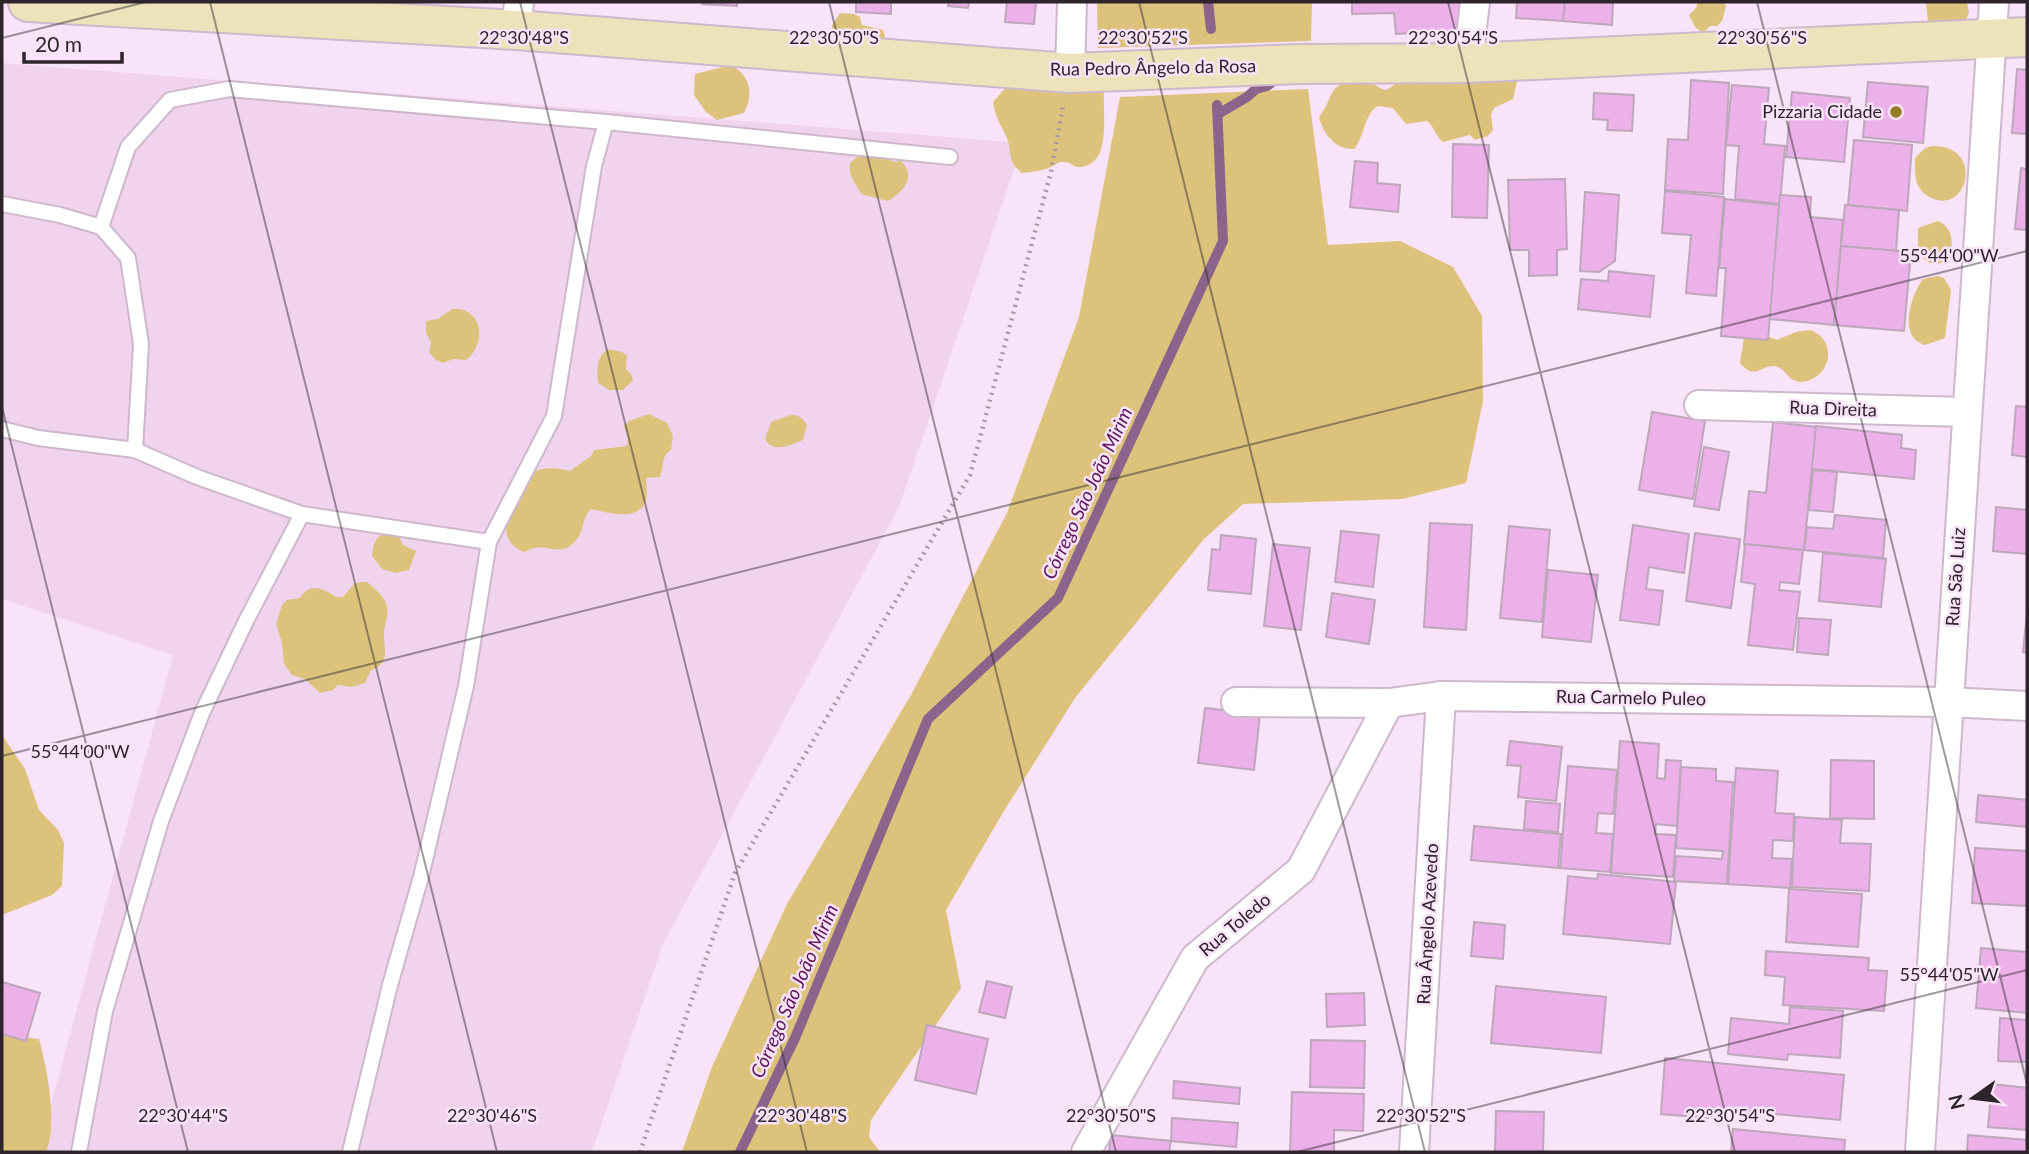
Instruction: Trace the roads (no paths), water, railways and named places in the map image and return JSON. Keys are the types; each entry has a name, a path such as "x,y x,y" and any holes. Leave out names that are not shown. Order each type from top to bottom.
{"main road":[{"name":"Rua Pedro Ângelo da Rosa","path":"29,2 518,16 1070,73 1299,64 1468,64 2010,38"}],"street":[{"path":"1070,73 1072,2"},
{"path":"1468,64 1475,2"},
{"name":"Rua São Luiz","path":"1920,1152 1966,412 2010,38 1994,2"},
{"name":"Rua Direita","path":"1699,405 1966,412"},
{"name":"Rua Carmelo Puleo","path":"1236,702 1389,703 1441,696 1948,702 2027,706"},
{"name":"Rua Ângelo Azevedo","path":"1414,1152 1441,696"},
{"name":"Rua Toledo","path":"1086,1152 1195,958 1301,870 1389,703"}],"lane":[{"path":"101,227 128,147 170,100 229,89 606,122 950,157"},
{"path":"350,1152 390,985 421,877 466,686 489,542 554,416 594,166 606,122"},
{"path":"2,204 60,215 101,227 128,258 141,344 135,450"},
{"path":"2,429 38,438 135,450 197,477 302,514 489,542"},
{"path":"79,1152 105,1012 161,821 202,713 302,514"}],"waterway":[{"path":"1208,2 1211,29"},
{"path":"1218,114 1278,78"},
{"name":"Córrego São João Mirim","path":"740,1152 795,1038 928,719 1058,598 1223,241 1217,105"}],"place":[{"name":"Pizzaria Cidade","path":"1896,112"}]}
